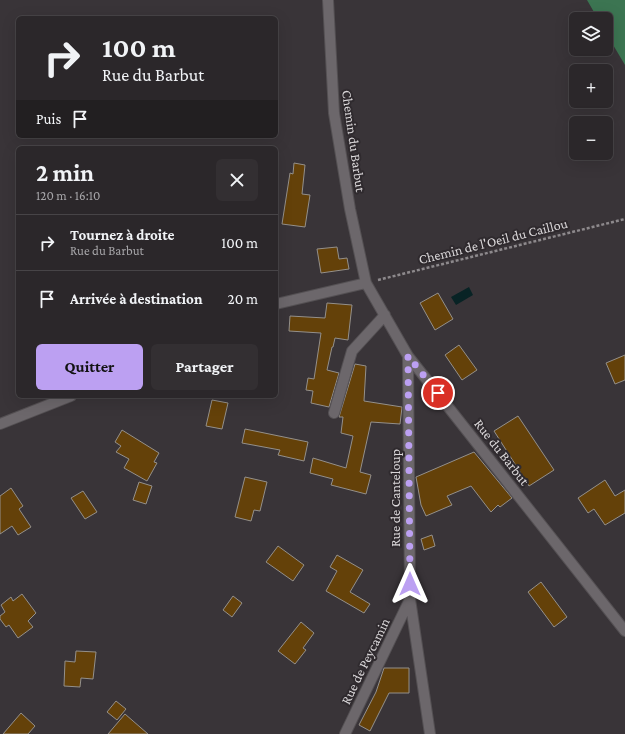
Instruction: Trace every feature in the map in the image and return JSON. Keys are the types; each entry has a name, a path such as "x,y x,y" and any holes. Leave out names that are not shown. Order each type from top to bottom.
{"street":[{"name":"Chemin du Barbut","path":"328,0 334,113 350,210 366,283"},
{"path":"278,304 366,283"},
{"name":"Rue du Barbut","path":"366,283 408,356 625,631"},
{"path":"334,413 352,351 385,315"},
{"name":"Rue de Canteloup","path":"408,356 410,599 430,734"},
{"path":"0,424 66,398"},
{"name":"Rue de Peycamin","path":"345,734 410,599"}],"path":[{"name":"Chemin de l'Oeil du Caillou","path":"366,283 625,219"}],"green space":[{"path":"587,0 625,0 625,65 613,45 613,12 594,12"}],"water":[{"path":"469,287 473,295 456,305 451,297"}],"building":[{"path":"294,163 305,165 302,194 310,195 305,227 282,224 290,173 293,174"},
{"path":"337,247 339,259 347,258 349,269 321,273 317,249"},
{"path":"438,293 453,319 435,330 420,303"},
{"path":"327,303 352,305 348,340 335,338 332,347 327,370 339,373 329,407 311,403 313,391 306,390 308,378 314,379 321,333 289,331 290,316 325,318"},
{"path":"459,345 477,370 462,380 445,355"},
{"path":"625,355 625,380 615,384 606,363"},
{"path":"355,364 366,366 364,401 402,407 400,424 371,422 360,472 371,475 366,494 331,485 333,479 310,473 313,458 346,468 353,436 341,433 343,417 339,417"},
{"path":"212,400 228,403 222,429 206,426"},
{"path":"518,416 554,470 529,486 494,431"},
{"path":"245,429 308,442 304,461 278,455 280,450 242,443"},
{"path":"122,430 159,453 154,462 157,463 147,481 124,468 129,459 116,452 121,446 115,442"},
{"path":"474,452 512,498 500,507 498,505 491,512 471,486 447,496 452,505 426,516 421,505 416,477"},
{"path":"245,477 267,482 260,511 254,510 251,521 235,517"},
{"path":"605,480 615,496 625,490 625,513 605,525 594,509 588,513 578,498"},
{"path":"139,482 152,486 146,504 133,500"},
{"path":"11,488 23,506 19,509 31,527 18,535 12,526 0,534 0,496"},
{"path":"83,491 97,512 85,519 71,498"},
{"path":"432,535 435,546 424,550 421,539"},
{"path":"278,546 304,565 293,581 266,562"},
{"path":"337,555 363,570 350,592 370,604 364,613 326,591 337,571 330,567"},
{"path":"541,582 567,617 554,627 528,592"},
{"path":"22,594 36,613 28,621 33,627 18,638 9,625 6,627 0,619 0,616 5,612 1,605 11,597 13,601"},
{"path":"233,596 242,603 232,617 223,610"},
{"path":"301,622 314,633 303,648 306,650 295,664 278,651"},
{"path":"76,651 96,652 93,679 81,678 80,687 64,686 65,661 75,662"},
{"path":"384,668 409,668 409,693 389,693 370,731 359,725 376,692"},
{"path":"116,701 126,709 117,720 107,712"},
{"path":"21,713 35,726 28,734 3,734"},
{"path":"125,714 148,734 108,734"}],"route":[{"path":"410,584 408,356 438,393"}]}
